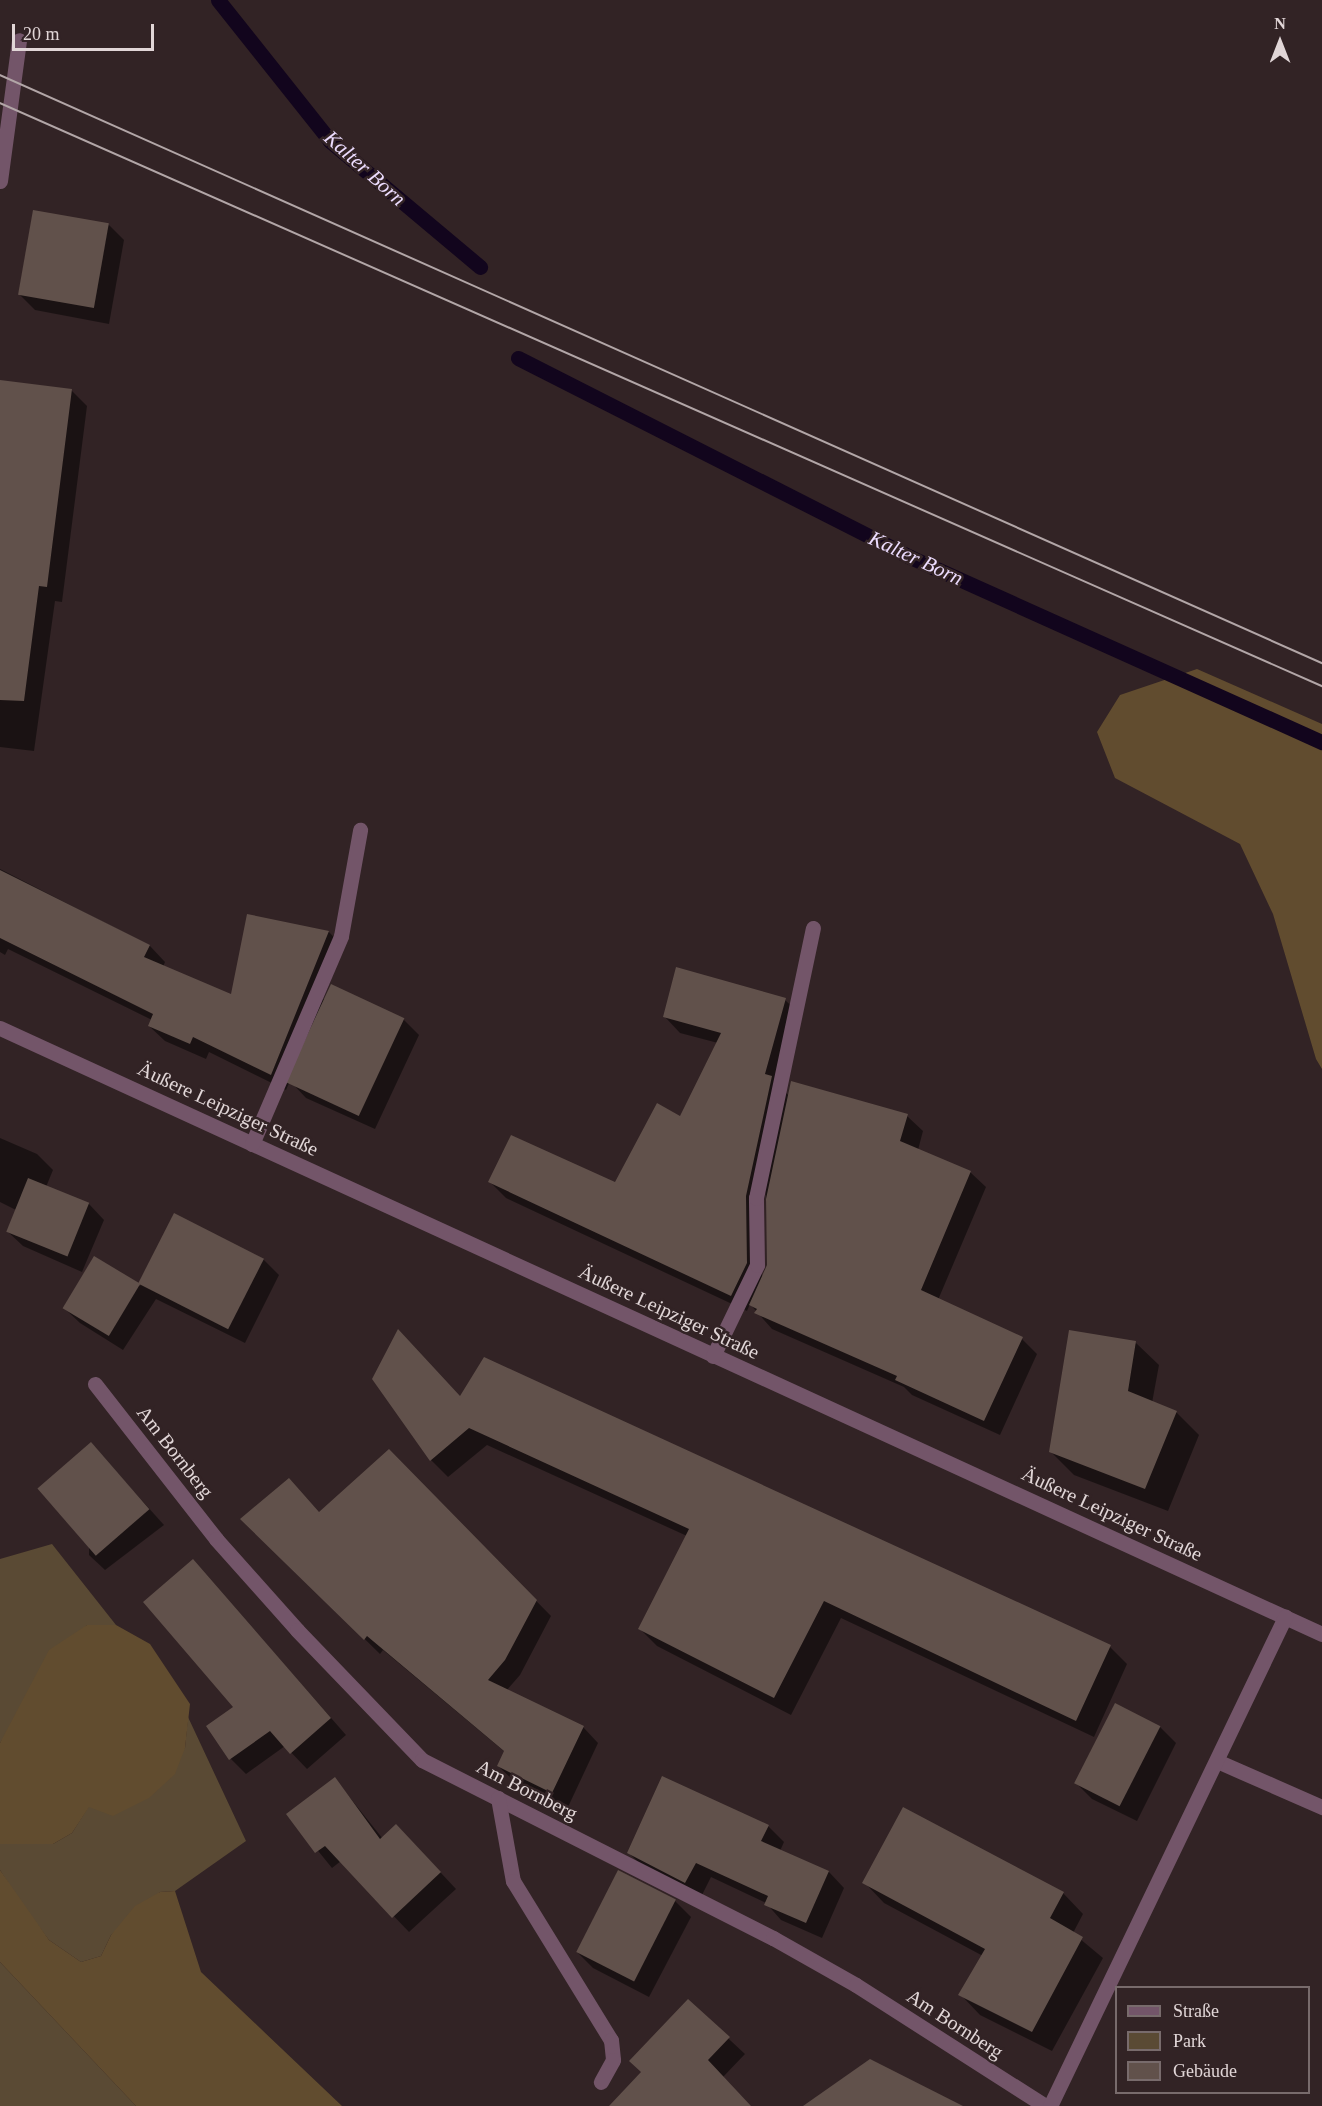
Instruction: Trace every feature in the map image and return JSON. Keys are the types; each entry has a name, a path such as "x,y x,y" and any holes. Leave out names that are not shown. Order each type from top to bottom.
{"street":[{"path":"0,181 19,40"},
{"path":"252,1144 341,936 360,830"},
{"path":"713,1356 758,1265 756,1198 813,928"},
{"name":"Äußere Leipziger Straße","path":"0,1028 1322,1634"},
{"name":"Am Bornberg","path":"95,1384 216,1539 297,1630 422,1760 773,1938 856,1985 1047,2106 1217,1761 1285,1617"},
{"path":"1217,1761 1322,1807"},
{"path":"498,1798 513,1881 611,2040 613,2060 602,2082"}],"green space":[{"path":"52,1544 116,1625 87,1625 0,1743 0,1559"},
{"path":"188,1717 246,1841 175,1891 160,1892 111,1935 101,1956 81,1962 49,1940 20,1902 0,1870 0,1844 53,1844 72,1833 89,1806 185,1748"},
{"path":"0,1962 136,2106 0,2106"}],"shaded area":[{"path":"1197,669 1322,724 1322,1069 1316,1059 1273,914 1240,844 1115,778 1097,732 1120,695"},
{"path":"87,1625 116,1625 150,1644 190,1704 185,1748 175,1774 149,1798 113,1816 89,1807 72,1833 53,1844 0,1844 0,1743 49,1650"},
{"path":"0,1870 49,1940 81,1962 101,1956 111,1935 135,1906 160,1892 175,1891 201,1972 342,2106 136,2106 0,1962"}],"building":[{"path":"33,210 109,223 94,308 18,295"},
{"path":"0,380 72,389 47,587 39,586 24,701 0,700"},
{"path":"0,870 150,945 144,957 231,994 247,914 329,931 271,1075 193,1037 190,1044 148,1026 153,1014 0,938"},
{"path":"676,967 786,998 765,1074 772,1076 746,1196 747,1263 731,1296 488,1182 511,1135 615,1182 657,1103 680,1116 721,1033 663,1017"},
{"path":"331,984 404,1018 359,1116 285,1082"},
{"path":"791,1081 908,1114 900,1141 971,1171 921,1290 1023,1337 984,1421 895,1380 897,1376 754,1313 757,1309 749,1305 767,1265 766,1199"},
{"path":"28,1178 89,1203 67,1257 6,1232"},
{"path":"174,1213 264,1259 228,1329 138,1283"},
{"path":"94,1256 140,1284 109,1336 63,1308"},
{"path":"398,1329 460,1396 484,1357 1111,1645 1076,1721 824,1601 774,1698 638,1629 689,1529 469,1428 430,1461 372,1379"},
{"path":"1069,1330 1136,1341 1128,1391 1177,1411 1145,1489 1049,1452"},
{"path":"91,1442 149,1509 96,1556 37,1489"},
{"path":"389,1449 537,1600 505,1660 488,1680 584,1726 552,1793 497,1766 504,1751 367,1636 364,1640 240,1519 289,1478 319,1512"},
{"path":"193,1559 331,1718 290,1754 270,1731 229,1760 206,1726 233,1707 143,1602"},
{"path":"1115,1703 1160,1726 1120,1806 1074,1783"},
{"path":"662,1776 769,1825 761,1841 829,1871 806,1923 764,1905 768,1896 696,1863 685,1883 627,1853"},
{"path":"335,1777 380,1839 396,1824 441,1872 392,1918 325,1846 315,1853 286,1814"},
{"path":"903,1807 1064,1892 1050,1918 1083,1937 1032,2032 958,1995 985,1949 862,1883"},
{"path":"618,1870 676,1900 634,1981 576,1952"},
{"path":"688,1999 730,2037 708,2060 751,2106 609,2106 641,2072 629,2061"},
{"path":"870,2059 963,2106 803,2106"}],"waterway":[{"name":"Kalter Born","path":"218,0 330,141 480,267"},
{"name":"Kalter Born","path":"518,358 910,557 1322,742"}],"tram line":[{"path":"0,75 1322,663"},
{"path":"0,103 1322,686"}]}
